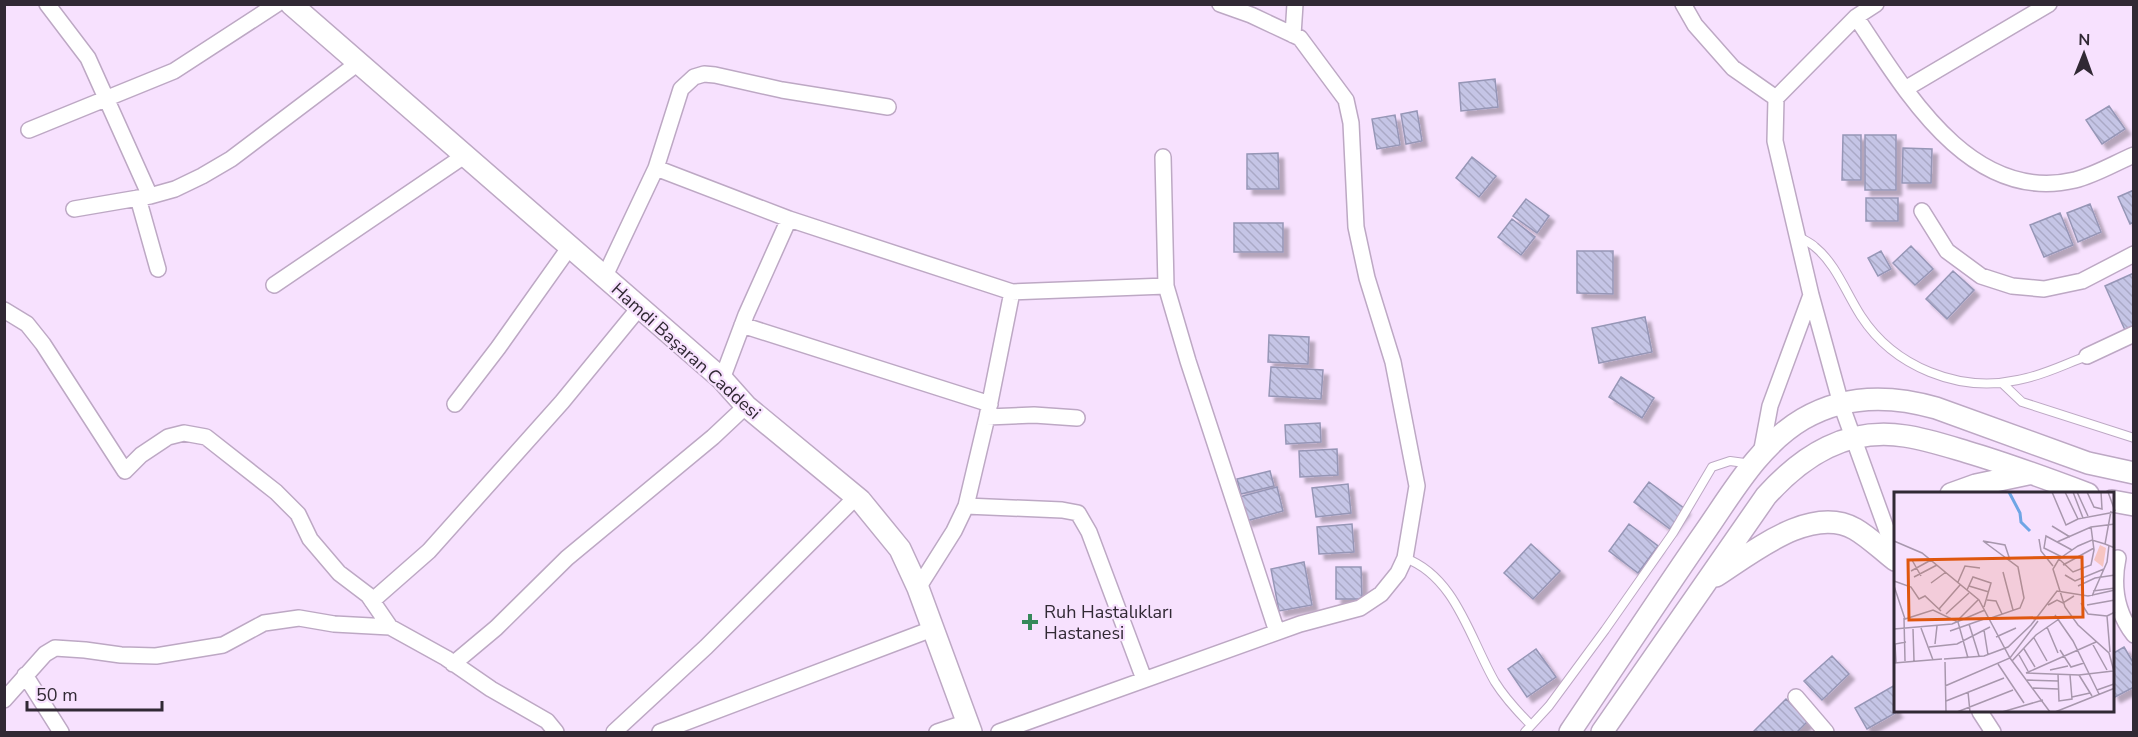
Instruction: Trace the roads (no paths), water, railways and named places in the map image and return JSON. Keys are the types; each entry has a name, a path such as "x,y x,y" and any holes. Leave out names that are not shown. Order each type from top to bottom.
{"main road":[{"name":"Hamdi Başaran Caddesi","path":"291,4 722,379 746,406 856,496 900,549 918,588 969,727"},
{"path":"1570,732 1757,459 1783,433 1804,418 1841,404 1864,399 1915,402 2088,463 2133,473"},
{"path":"1602,732 1766,496 1785,475 1805,459 1830,445 1853,438 1876,435 1904,436 1928,441 2032,473 2083,492"},
{"path":"1957,492 1993,481 2032,473"},
{"path":"2114,501 2133,505"},
{"path":"1710,579 1775,539 1804,525 1828,521 1854,528 1894,559"}],"street":[{"path":"47,4 88,58 106,98 144,197 158,269"},
{"path":"29,130 174,71 277,4"},
{"path":"999,732 1277,632 1360,608 1382,594 1406,558 1417,486 1393,362 1367,278 1356,227 1351,123 1346,100 1300,38 1249,10 1220,4"},
{"path":"1293,34 1295,4"},
{"path":"1683,4 1695,25 1733,68 1776,98"},
{"path":"1876,4 1856,17 1776,98 1775,141 1811,295 1841,404 1894,550"},
{"path":"1905,89 2049,4"},
{"path":"1856,17 1905,89 1954,145 1975,162 1997,174 2022,181 2049,184 2076,180 2133,155"},
{"path":"74,209 144,197 175,189 202,176 231,159 358,63"},
{"path":"604,278 656,168 681,89 686,81 694,76 715,75 782,90 888,107"},
{"path":"274,285 464,156"},
{"path":"1163,157 1166,286 1188,361 1277,632"},
{"path":"656,168 789,219 1012,292 1166,286"},
{"path":"1922,211 1947,251 1981,276 2012,286 2044,289 2082,281 2133,254"},
{"path":"722,379 742,325 789,219"},
{"path":"455,404 569,248"},
{"path":"918,588 954,531 966,506 989,410 1012,292"},
{"path":"1757,459 1770,406 1811,295"},
{"path":"372,601 429,550 562,402 639,308"},
{"path":"4,310 27,324 43,344 125,471 141,455 168,437 184,433 206,437 276,492 298,514 317,548 339,573 368,595 390,627 547,721 556,732"},
{"path":"742,325 989,410 1077,418"},
{"path":"2087,356 2133,334"},
{"path":"453,664 496,628 567,558 746,406"},
{"path":"614,732 706,647 856,496"},
{"path":"966,506 1062,510 1078,513 1089,532 1144,679"},
{"path":"2118,558 2115,586 2117,602 2133,635"},
{"path":"4,700 45,654 55,648 121,656 156,656 223,645 264,623 300,618 334,624 390,627"},
{"path":"660,732 932,629"},
{"path":"25,675 61,732"},
{"path":"1796,697 1826,732"},
{"path":"1981,713 1993,732"},
{"path":"937,732 969,727"}],"lane":[{"path":"1798,236 1815,247 1831,265 1872,331 1897,354 1933,374 1952,380 1987,384 2002,383 2032,377 2087,356"},
{"path":"2002,383 2022,402 2133,438"},
{"path":"1525,732 1549,706 1612,620 1673,533 1712,467 1730,461 1757,459"},
{"path":"1406,558 1419,563 1438,579 1458,609 1502,693 1530,725"}],"place":[{"name":"Ruh Hastalıkları Hastanesi","path":"1030,622"}]}
